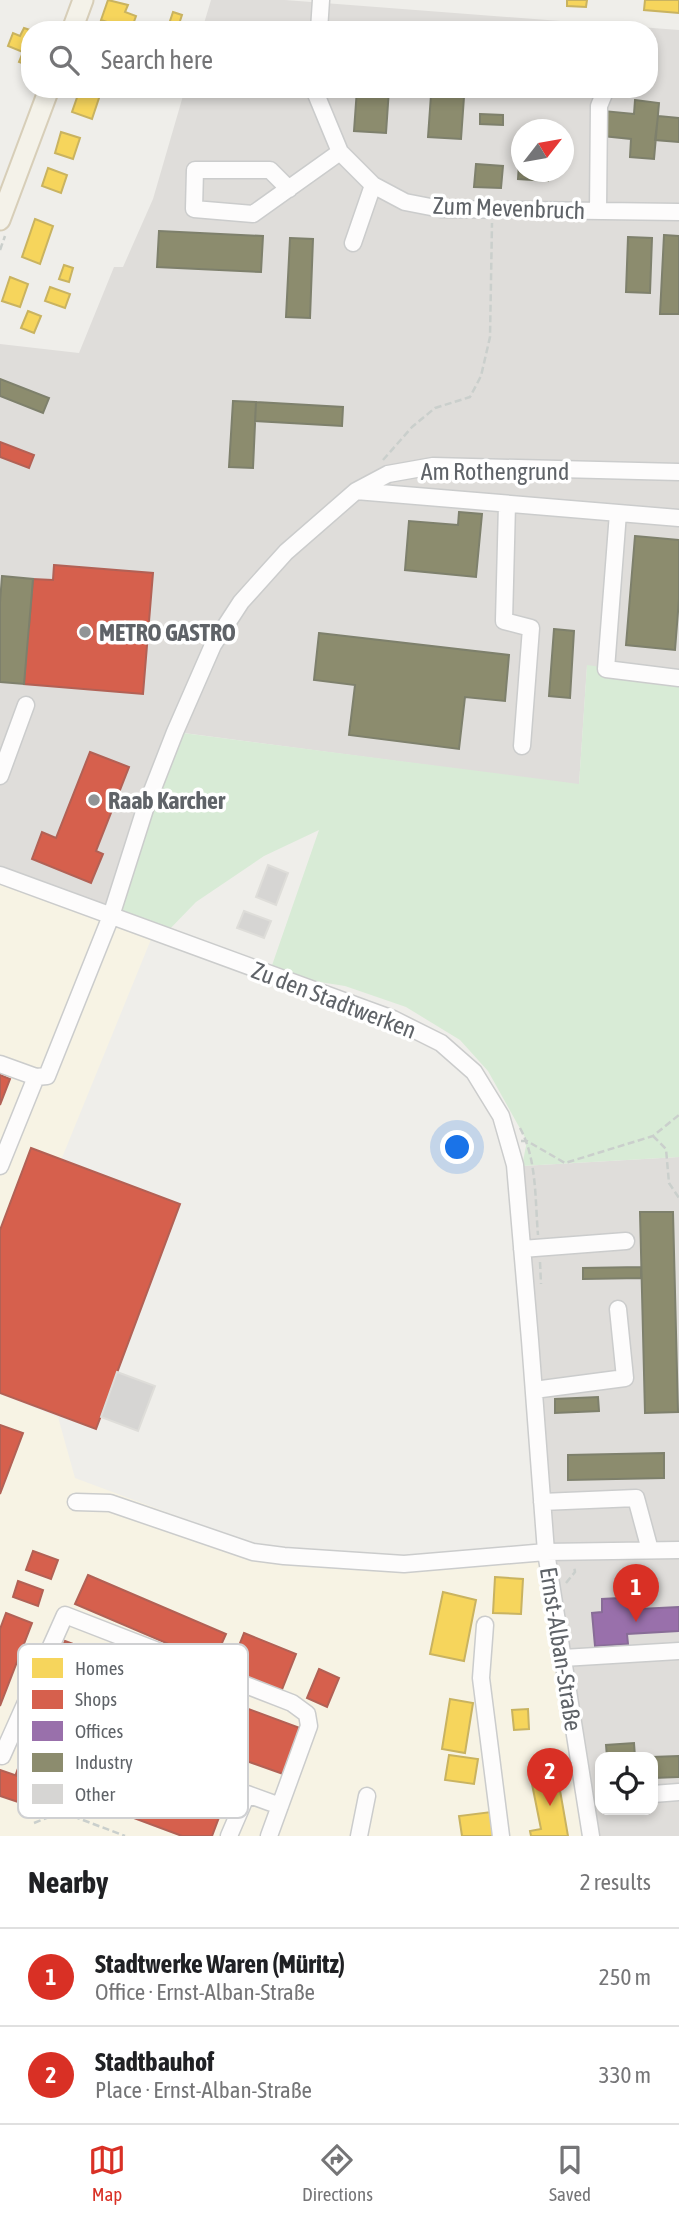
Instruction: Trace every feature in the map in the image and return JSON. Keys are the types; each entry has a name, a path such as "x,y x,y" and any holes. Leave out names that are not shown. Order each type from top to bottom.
{"main road":[{"path":"75,21 83,0"},
{"path":"0,220 46,98"}],"street":[{"path":"320,21 321,0"},
{"name":"Zum Mevenbruch","path":"318,98 340,152 373,185 405,202 441,209 679,212"},
{"path":"598,211 599,106 602,98"},
{"path":"289,189 270,170 195,170 194,209 253,214 289,189 340,152"},
{"path":"353,243 373,185"},
{"name":"Am Rothengrund","path":"36,1077 47,1076 111,916 145,809 213,645 240,602 286,552 356,491 388,474 433,466 679,472"},
{"path":"356,491 679,518"},
{"path":"508,504 504,621 531,628 522,746"},
{"path":"618,513 606,669 679,678"},
{"path":"0,776 26,705"},
{"name":"Zu den Stadtwerken","path":"0,875 393,1019 441,1043 474,1072 501,1116 514,1165 546,1552"},
{"path":"0,1064 36,1077 0,1166"},
{"path":"522,1249 626,1241"},
{"path":"534,1390 625,1378 618,1309"},
{"path":"542,1502 636,1498 650,1550"},
{"path":"76,1502 110,1503 253,1552 284,1556 404,1564 546,1552"},
{"name":"Ernst-Alban-Straße","path":"591,1836 546,1552 679,1550"},
{"path":"52,1644 65,1615 140,1644"},
{"path":"485,1625 481,1678 501,1836"},
{"path":"563,1658 679,1651"},
{"path":"248,1686 292,1703 307,1714 309,1726 269,1836"},
{"path":"2,1756 18,1720"},
{"path":"658,1794 679,1793"},
{"path":"248,1794 279,1806"},
{"path":"359,1836 367,1796"},
{"path":"229,1836 237,1818"}],"path":[{"path":"380,464 412,427 435,408 470,397 481,376 490,337 492,209"},
{"path":"530,1143 565,1163 653,1136 679,1115"},
{"path":"653,1136 666,1149 669,1183 679,1198"},
{"path":"34,1823 47,1818"},
{"path":"78,1818 125,1836"}],"shaded area":[{"path":"211,0 285,0 561,21 205,21"},
{"path":"658,28 679,30 679,678 587,666 579,785 176,732 111,916 0,875 0,344 79,353 114,267 123,267 153,199 182,98 658,98"},
{"path":"0,875 154,932 0,1310"},
{"path":"679,1157 679,1836 591,1836 546,1552 522,1166"},
{"path":"0,1394 58,1417 75,1478 284,1556 404,1564 546,1552 591,1836 0,1836"}],"green space":[{"path":"587,665 679,678 679,1157 522,1166 527,1141 488,1071 460,1040 406,1007 345,986 269,974 319,830 264,856 196,902 164,935 111,916 175,732 579,784"}],"building: Homes":[{"path":"108,0 128,5 125,12 136,16 134,21 101,20"},
{"path":"567,0 587,0 586,7 567,6"},
{"path":"645,0 679,0 679,13 644,10"},
{"path":"173,12 182,15 180,21 170,21"},
{"path":"13,33 20,36 21,34 21,51 8,46"},
{"path":"77,98 99,98 92,119 72,112"},
{"path":"61,132 80,138 73,159 55,153"},
{"path":"48,168 67,175 61,193 42,186"},
{"path":"35,219 53,226 40,264 22,257"},
{"path":"64,265 73,268 69,282 59,279"},
{"path":"10,277 28,284 20,307 2,301"},
{"path":"50,287 70,294 65,308 45,301"},
{"path":"28,311 41,316 34,333 21,328"},
{"path":"495,1577 523,1579 521,1614 493,1613"},
{"path":"443,1592 476,1600 464,1661 430,1654"},
{"path":"450,1699 473,1703 465,1753 442,1749"},
{"path":"528,1709 529,1729 514,1730 512,1710"},
{"path":"449,1755 478,1759 474,1784 445,1780"},
{"path":"558,1779 568,1836 531,1836 530,1831 541,1829 532,1784"},
{"path":"491,1812 494,1836 462,1836 459,1816"}],"building: Shops":[{"path":"0,442 34,455 29,468 0,457"},
{"name":"METRO GASTRO","path":"54,565 153,573 143,694 24,684 27,638 21,638 22,626 29,627 33,579 53,580"},
{"name":"Raab Karcher","path":"90,752 129,767 96,851 103,854 91,883 32,859 42,832 56,838"},
{"path":"0,1075 10,1079 0,1105"},
{"path":"31,1148 180,1204 96,1429 0,1393 0,1230"},
{"path":"0,1425 23,1433 0,1494"},
{"path":"33,1551 58,1560 51,1579 26,1570"},
{"path":"88,1575 226,1634 222,1644 169,1644 75,1604"},
{"path":"18,1581 43,1590 38,1606 13,1597"},
{"path":"6,1613 32,1623 24,1644 18,1644 18,1659 0,1706 0,1629"},
{"path":"244,1633 296,1654 281,1692 248,1679 248,1644 240,1644"},
{"path":"319,1669 339,1678 327,1707 307,1698"},
{"path":"248,1709 300,1728 283,1774 248,1762"},
{"path":"0,1770 18,1776 18,1802 0,1796"},
{"path":"134,1818 219,1818 212,1836 182,1836"}],"building: Offices":[{"path":"638,1597 639,1609 679,1607 679,1631 627,1634 628,1644 595,1646 592,1613 602,1612 602,1599"}],"building: Industry":[{"path":"356,98 388,98 386,133 354,131"},
{"path":"431,98 464,98 461,139 428,137"},
{"path":"635,100 659,103 654,159 630,157 631,139 603,136 604,111 634,114"},
{"path":"480,114 503,115 503,125 480,124"},
{"path":"658,116 679,118 679,142 655,140"},
{"path":"476,164 503,166 501,188 474,187"},
{"path":"159,231 263,236 261,272 157,267"},
{"path":"664,235 679,236 679,314 660,314"},
{"path":"628,237 652,238 650,293 626,292"},
{"path":"290,238 313,239 310,318 286,317"},
{"path":"0,379 49,398 43,413 0,396"},
{"path":"233,401 256,402 253,468 229,467"},
{"path":"256,402 343,407 342,426 255,421"},
{"path":"459,512 482,514 476,577 405,570 409,521 458,525"},
{"path":"635,536 679,540 679,599 675,650 626,645"},
{"path":"2,576 33,579 24,684 0,682"},
{"path":"554,629 574,631 570,698 549,696"},
{"path":"319,633 509,655 505,701 465,697 459,749 349,735 355,685 314,680"},
{"path":"640,1212 673,1212 678,1412 645,1413"},
{"path":"641,1267 641,1278 583,1279 583,1268"},
{"path":"598,1397 599,1411 555,1413 555,1399"},
{"path":"664,1453 664,1478 568,1480 568,1455"},
{"path":"634,1743 635,1752 607,1752 606,1745"},
{"path":"679,1756 679,1777 658,1778 658,1757"}],"building: Other":[{"path":"268,865 288,873 276,905 256,897"},
{"path":"244,911 271,921 264,938 237,928"},
{"path":"117,1372 155,1386 138,1431 101,1417"}],"place":[{"name":"METRO GASTRO","path":"85,632"},
{"name":"Raab Karcher","path":"94,800"},
{"name":"Stadtwerke Waren (Müritz)","path":"636,1622"},
{"name":"Stadtbauhof","path":"550,1806"}]}
